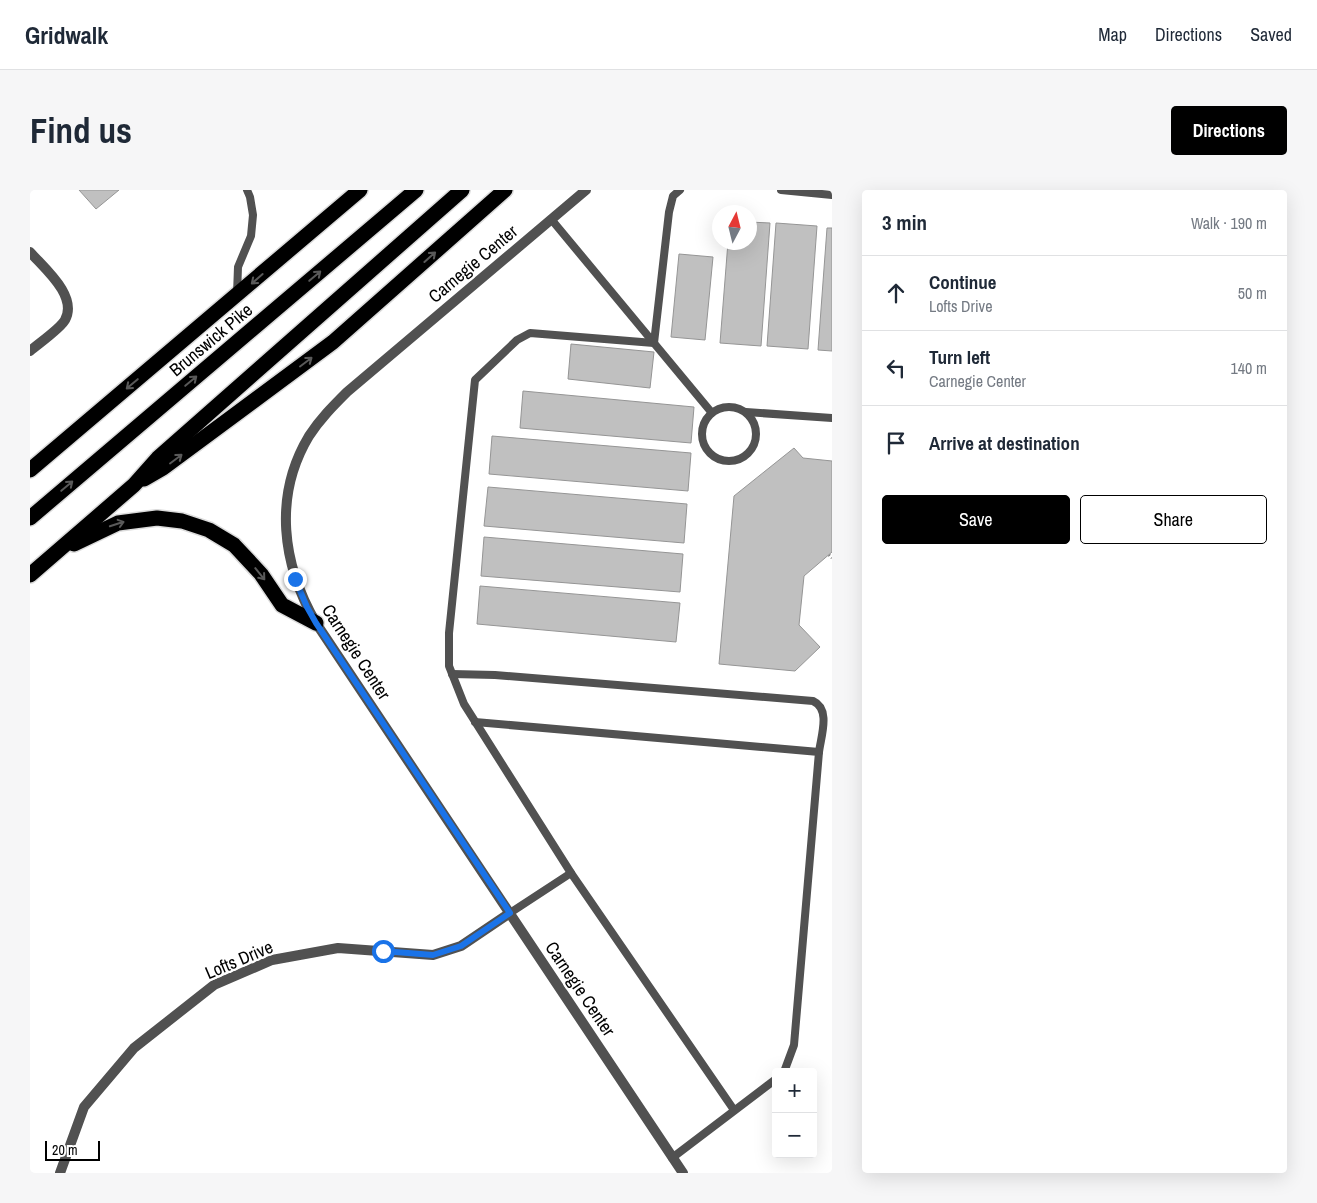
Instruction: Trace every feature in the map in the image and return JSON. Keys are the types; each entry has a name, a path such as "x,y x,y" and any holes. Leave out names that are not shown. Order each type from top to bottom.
{"highway":[{"name":"Brunswick Pike","path":"30,470 360,190"},
{"name":"Brunswick Pike","path":"30,518 416,190"},
{"path":"30,574 134,484 158,458 462,190"},
{"path":"134,484 163,468 333,342 505,190"},
{"path":"57,552 118,523 157,518 182,522 209,530 234,545 261,574 282,604 316,623"}],"street":[{"name":"Carnegie Center","path":"586,190 347,392 326,412 309,437 295,467 288,496 286,523 288,553 295,579 316,623 683,1173"},
{"path":"30,252 65,293 69,308 65,322 30,351"},
{"name":"Lofts Drive","path":"60,1173 84,1107 134,1048 214,985 272,960 338,948 433,955 461,946 510,913"}],"lane":[{"path":"236,296 238,267 251,236 252,215 250,197 247,190"},
{"path":"654,343 669,212 674,196 680,190"},
{"path":"781,190 832,195"},
{"path":"551,219 712,413"},
{"path":"654,343 530,333 517,340 475,380 449,633 449,666 464,704 571,873 734,1110"},
{"path":"730,407 746,412 752,418 757,435 751,451 744,457 728,461 719,459 711,454 705,447 702,438 706,420 712,413 720,408 730,407"},
{"path":"746,412 832,418"},
{"path":"452,674 495,675 813,701 821,706 824,713 794,1045 785,1068"},
{"path":"475,722 819,752"},
{"path":"510,913 571,873"},
{"path":"672,1158 772,1082"}],"building":[{"path":"79,190 119,190 96,209"},
{"path":"757,222 770,223 761,346 720,343 727,250 757,250"},
{"path":"776,223 817,226 808,349 767,346"},
{"path":"827,228 832,228 832,351 818,350"},
{"path":"679,254 713,257 705,340 671,337"},
{"path":"571,344 654,352 650,388 568,379"},
{"path":"523,391 694,407 691,443 520,428"},
{"path":"492,436 691,453 688,491 489,474"},
{"path":"794,448 803,458 832,461 832,552 804,576 799,625 820,647 795,671 719,664 734,496"},
{"path":"488,487 687,504 684,543 484,526"},
{"path":"484,537 683,554 680,592 481,576"},
{"path":"480,586 680,603 676,642 477,624"}],"route":[{"path":"295,579 316,623 510,913 461,946 433,955 383,951"}]}
